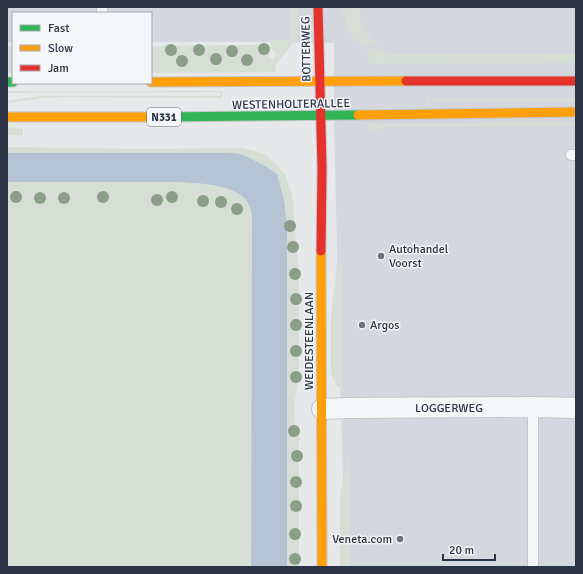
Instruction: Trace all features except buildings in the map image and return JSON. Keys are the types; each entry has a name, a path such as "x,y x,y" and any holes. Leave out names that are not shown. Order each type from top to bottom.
{"main road":[{"name":"BOTTERWEG","path":"318,7 320,115"},
{"name":"WESTENHOLTERALLEE","path":"152,82 576,82"},
{"name":"WESTENHOLTERALLEE","path":"7,117 576,112"},
{"name":"WEIDESTEENLAAN","path":"320,115 322,168 322,567"}],"street":[{"name":"LOGGERWEG","path":"322,409 576,408"}],"lane":[{"path":"533,407 533,567"}],"shaded area":[{"path":"7,7 576,7 576,567 345,567 334,124 334,43 152,42 152,12 12,12 12,42 7,43"},
{"path":"291,7 298,7 296,39 276,65 275,72 152,73 152,46 266,45 270,52 268,56 273,60 277,54 270,45 270,40 291,40"},
{"path":"340,7 360,7 362,25 364,29 370,38 380,46 371,44 363,47 345,27 345,14 340,14"},
{"path":"7,46 12,46 12,73 7,73"},
{"path":"369,48 395,54 576,54 576,63 371,64 369,63 366,50"},
{"path":"7,91 222,91 222,98 64,97 43,98 7,103 7,101 41,96 221,96 220,92 7,93"},
{"path":"427,99 576,99 576,101 430,101 427,105"},
{"path":"576,122 576,126 387,127 369,132 369,124"},
{"path":"7,127 23,129 23,136 7,135"},
{"path":"7,147 146,149 242,148 256,151 269,157 284,173 292,194 299,278 299,375 294,406 295,421 299,438 299,567 287,567 287,225 265,166 240,154 7,153"},
{"path":"7,182 171,182 199,184 229,189 244,198 247,202 252,215 251,567 7,567"},
{"path":"337,263 342,263 342,390 336,385 331,373 331,317"},
{"path":"349,451 350,567 340,567 340,497"}],"water":[{"path":"7,153 230,153 248,157 277,174 284,200 287,225 287,567 251,567 252,215 247,202 244,198 229,189 199,184 171,182 7,182"}],"traffic: fast":[{"path":"7,82 12,82"},
{"path":"158,117 358,115"}],"traffic: slow":[{"path":"152,82 406,81"},
{"path":"358,115 576,112"},
{"path":"7,117 158,117"},
{"path":"321,251 322,567"}],"traffic: jam":[{"path":"318,7 322,168 321,251"},
{"path":"406,81 576,81"}],"place":[{"name":"Autohandel Voorst","path":"381,256"},
{"name":"Argos","path":"362,325"},
{"name":"Veneta.com","path":"400,539"}]}
